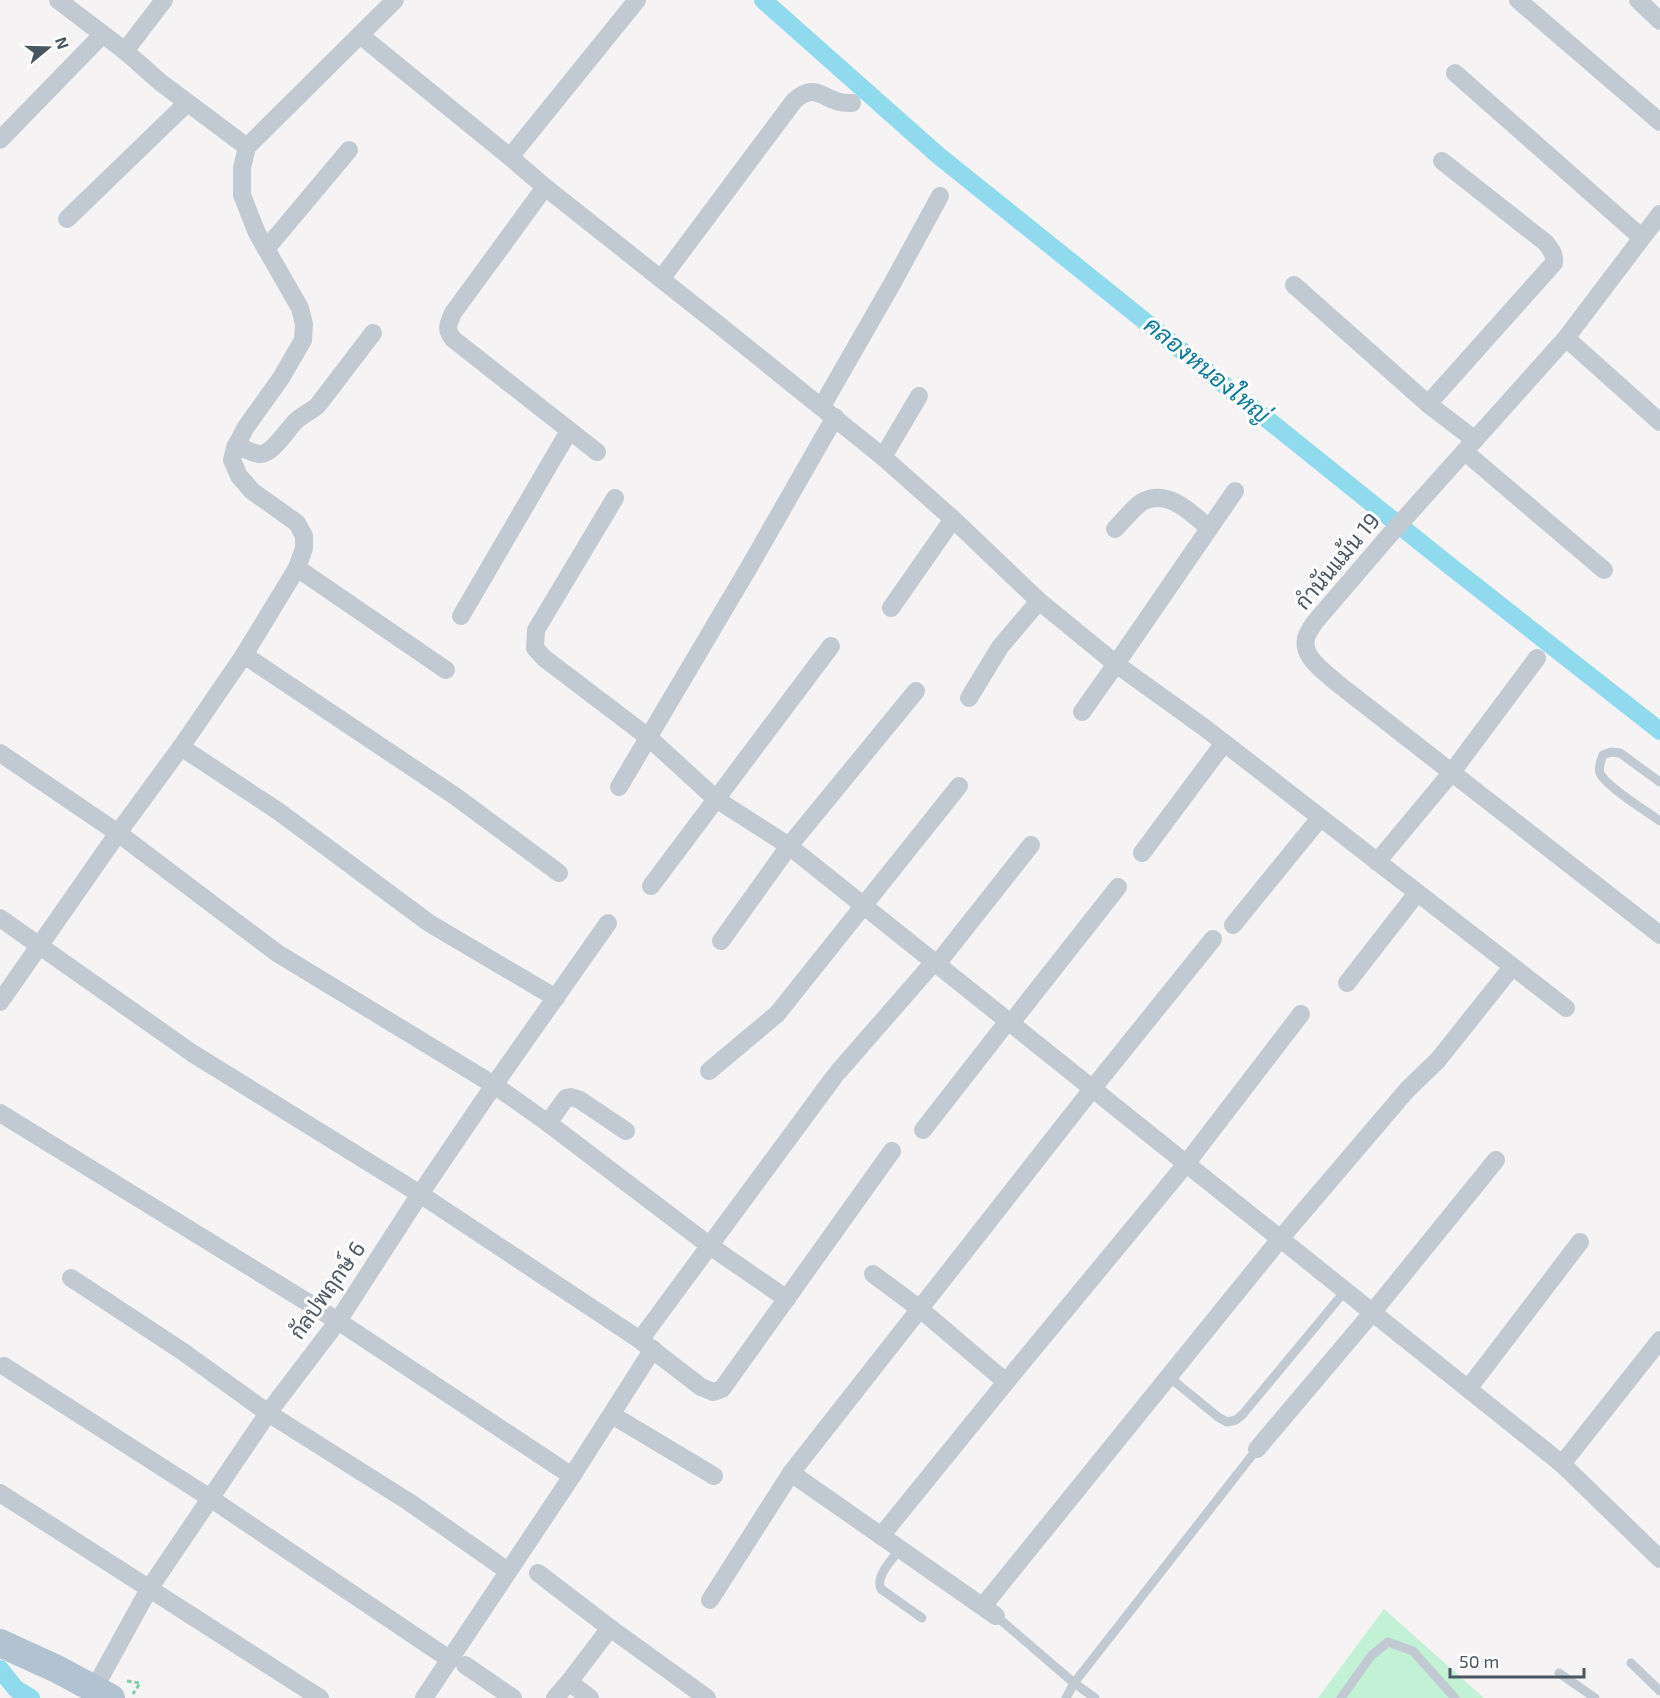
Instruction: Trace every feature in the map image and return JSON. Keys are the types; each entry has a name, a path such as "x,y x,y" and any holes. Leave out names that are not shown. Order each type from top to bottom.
{"main road":[{"path":"9,1647 103,1693"}],"street":[{"path":"58,0 125,51 187,103 247,147"},
{"path":"0,1002 244,655 297,568 304,548 304,536 297,522 252,491 238,476 232,459 236,445 246,427 281,378 303,340 304,324 300,308 257,233 242,195 242,168 247,147 395,0"},
{"path":"510,157 637,0"},
{"path":"1518,0 1660,122"},
{"path":"1638,0 1660,21"},
{"path":"125,51 164,1"},
{"path":"0,140 102,35"},
{"path":"360,35 544,187 724,328 883,457 953,519 1039,601 1116,664 1224,743 1566,1008"},
{"path":"1455,73 1641,237"},
{"path":"661,279 802,93 810,91 843,103 852,103"},
{"path":"67,219 187,103"},
{"path":"266,249 349,150"},
{"path":"1428,404 1554,263 1553,253 1545,243 1442,161"},
{"path":"544,187 453,313 448,324 448,331 453,339 597,452"},
{"path":"619,788 748,569 939,196"},
{"name":"กำนันแม้น 19","path":"1660,214 1566,338 1387,538 1315,622 1306,637 1306,650 1310,658 1337,683 1660,934"},
{"path":"1294,285 1428,404 1604,570"},
{"path":"236,445 258,454 272,449 297,419 318,405 373,333"},
{"path":"1566,338 1660,422"},
{"path":"883,457 919,396"},
{"path":"461,616 569,430"},
{"path":"1082,712 1234,490"},
{"path":"615,498 536,630 536,648 544,658 648,737 716,799 789,846 1562,1464 1659,1555"},
{"path":"1115,529 1142,503 1158,498 1170,500 1182,507 1209,528"},
{"path":"891,608 953,519"},
{"path":"297,568 446,670"},
{"path":"969,698 1000,646 1039,601"},
{"path":"651,886 831,646"},
{"path":"244,655 455,796 560,873"},
{"path":"1377,862 1452,772 1537,658"},
{"path":"721,941 789,846 916,691"},
{"path":"1142,853 1224,743"},
{"path":"181,747 278,811 429,923 556,998"},
{"path":"0,753 118,832 277,953 494,1085 548,1123 710,1246 787,1299"},
{"path":"709,1071 777,1014 959,786"},
{"path":"1233,925 1320,818"},
{"path":"424,1698 457,1662 508,1571 612,1414 647,1345 710,1246 836,1075 936,963 1031,845"},
{"path":"923,1130 1118,886"},
{"path":"1347,983 1417,893"},
{"path":"0,918 192,1053 420,1194 647,1345 701,1387 713,1392 723,1389 892,1151"},
{"name":"กัลปพฤกษ์ 6","path":"103,1693 149,1589 268,1413 338,1321 420,1194 608,923"},
{"path":"710,1600 791,1473 1213,939"},
{"path":"791,1473 989,1611 1169,1377 1280,1239 1407,1089 1438,1060 1512,967"},
{"path":"881,1536 1186,1164 1301,1014"},
{"path":"548,1123 566,1098 571,1097 580,1100 626,1131"},
{"path":"0,1113 338,1321 572,1476"},
{"path":"1257,1449 1372,1313 1496,1160"},
{"path":"1468,1389 1580,1242"},
{"path":"873,1274 920,1309 1006,1382"},
{"path":"71,1278 182,1351 268,1413 409,1502 508,1571"},
{"path":"1562,1464 1660,1340"},
{"path":"4,1366 210,1498 513,1698"},
{"path":"612,1414 714,1476"},
{"path":"0,1492 320,1698"},
{"path":"538,1573 707,1698"},
{"path":"555,1698 610,1628"},
{"path":"569,1682 590,1698"}],"lane":[{"path":"1660,782 1620,753 1611,752 1604,755 1599,764 1600,774 1608,783 1660,821"},
{"path":"1169,1377 1218,1417 1227,1422 1236,1420 1345,1291"},
{"path":"1066,1698 1074,1683 1257,1449"},
{"path":"900,1549 878,1584 881,1589 922,1618"},
{"path":"989,1611 1095,1698"},
{"path":"1341,1698 1371,1656 1388,1642 1413,1651 1455,1698"},
{"path":"1631,1663 1660,1691"},
{"path":"1559,1673 1595,1698"}],"path":[{"path":"131,1698 140,1683"}],"green space":[{"path":"1384,1609 1484,1698 1318,1698"}],"waterway":[{"name":"คลองหนองใหญ่","path":"763,0 939,156 1445,562 1660,731"},
{"path":"0,1669 16,1689 31,1698"}]}
